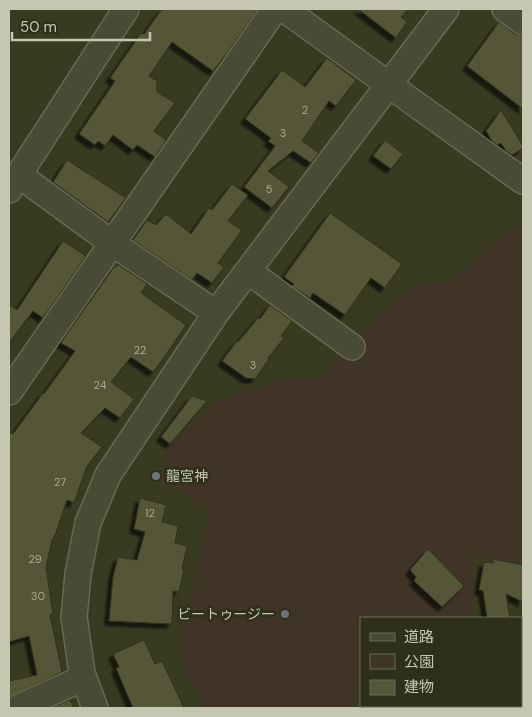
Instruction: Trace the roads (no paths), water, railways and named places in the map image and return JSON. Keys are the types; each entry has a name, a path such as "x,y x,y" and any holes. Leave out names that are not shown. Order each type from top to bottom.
{"street":[{"path":"126,9 14,183 112,243 216,313"},
{"path":"9,392 276,9"},
{"path":"284,9 523,181"},
{"path":"95,708 82,673 74,617 78,574 88,523 108,475 216,313 446,9"},
{"path":"505,9 523,22"},
{"path":"248,271 352,347"},
{"path":"522,680 523,672"},
{"path":"17,708 77,681"}],"place":[{"name":"龍宮神","path":"156,476"},
{"name":"ビートゥージー","path":"285,614"}]}
